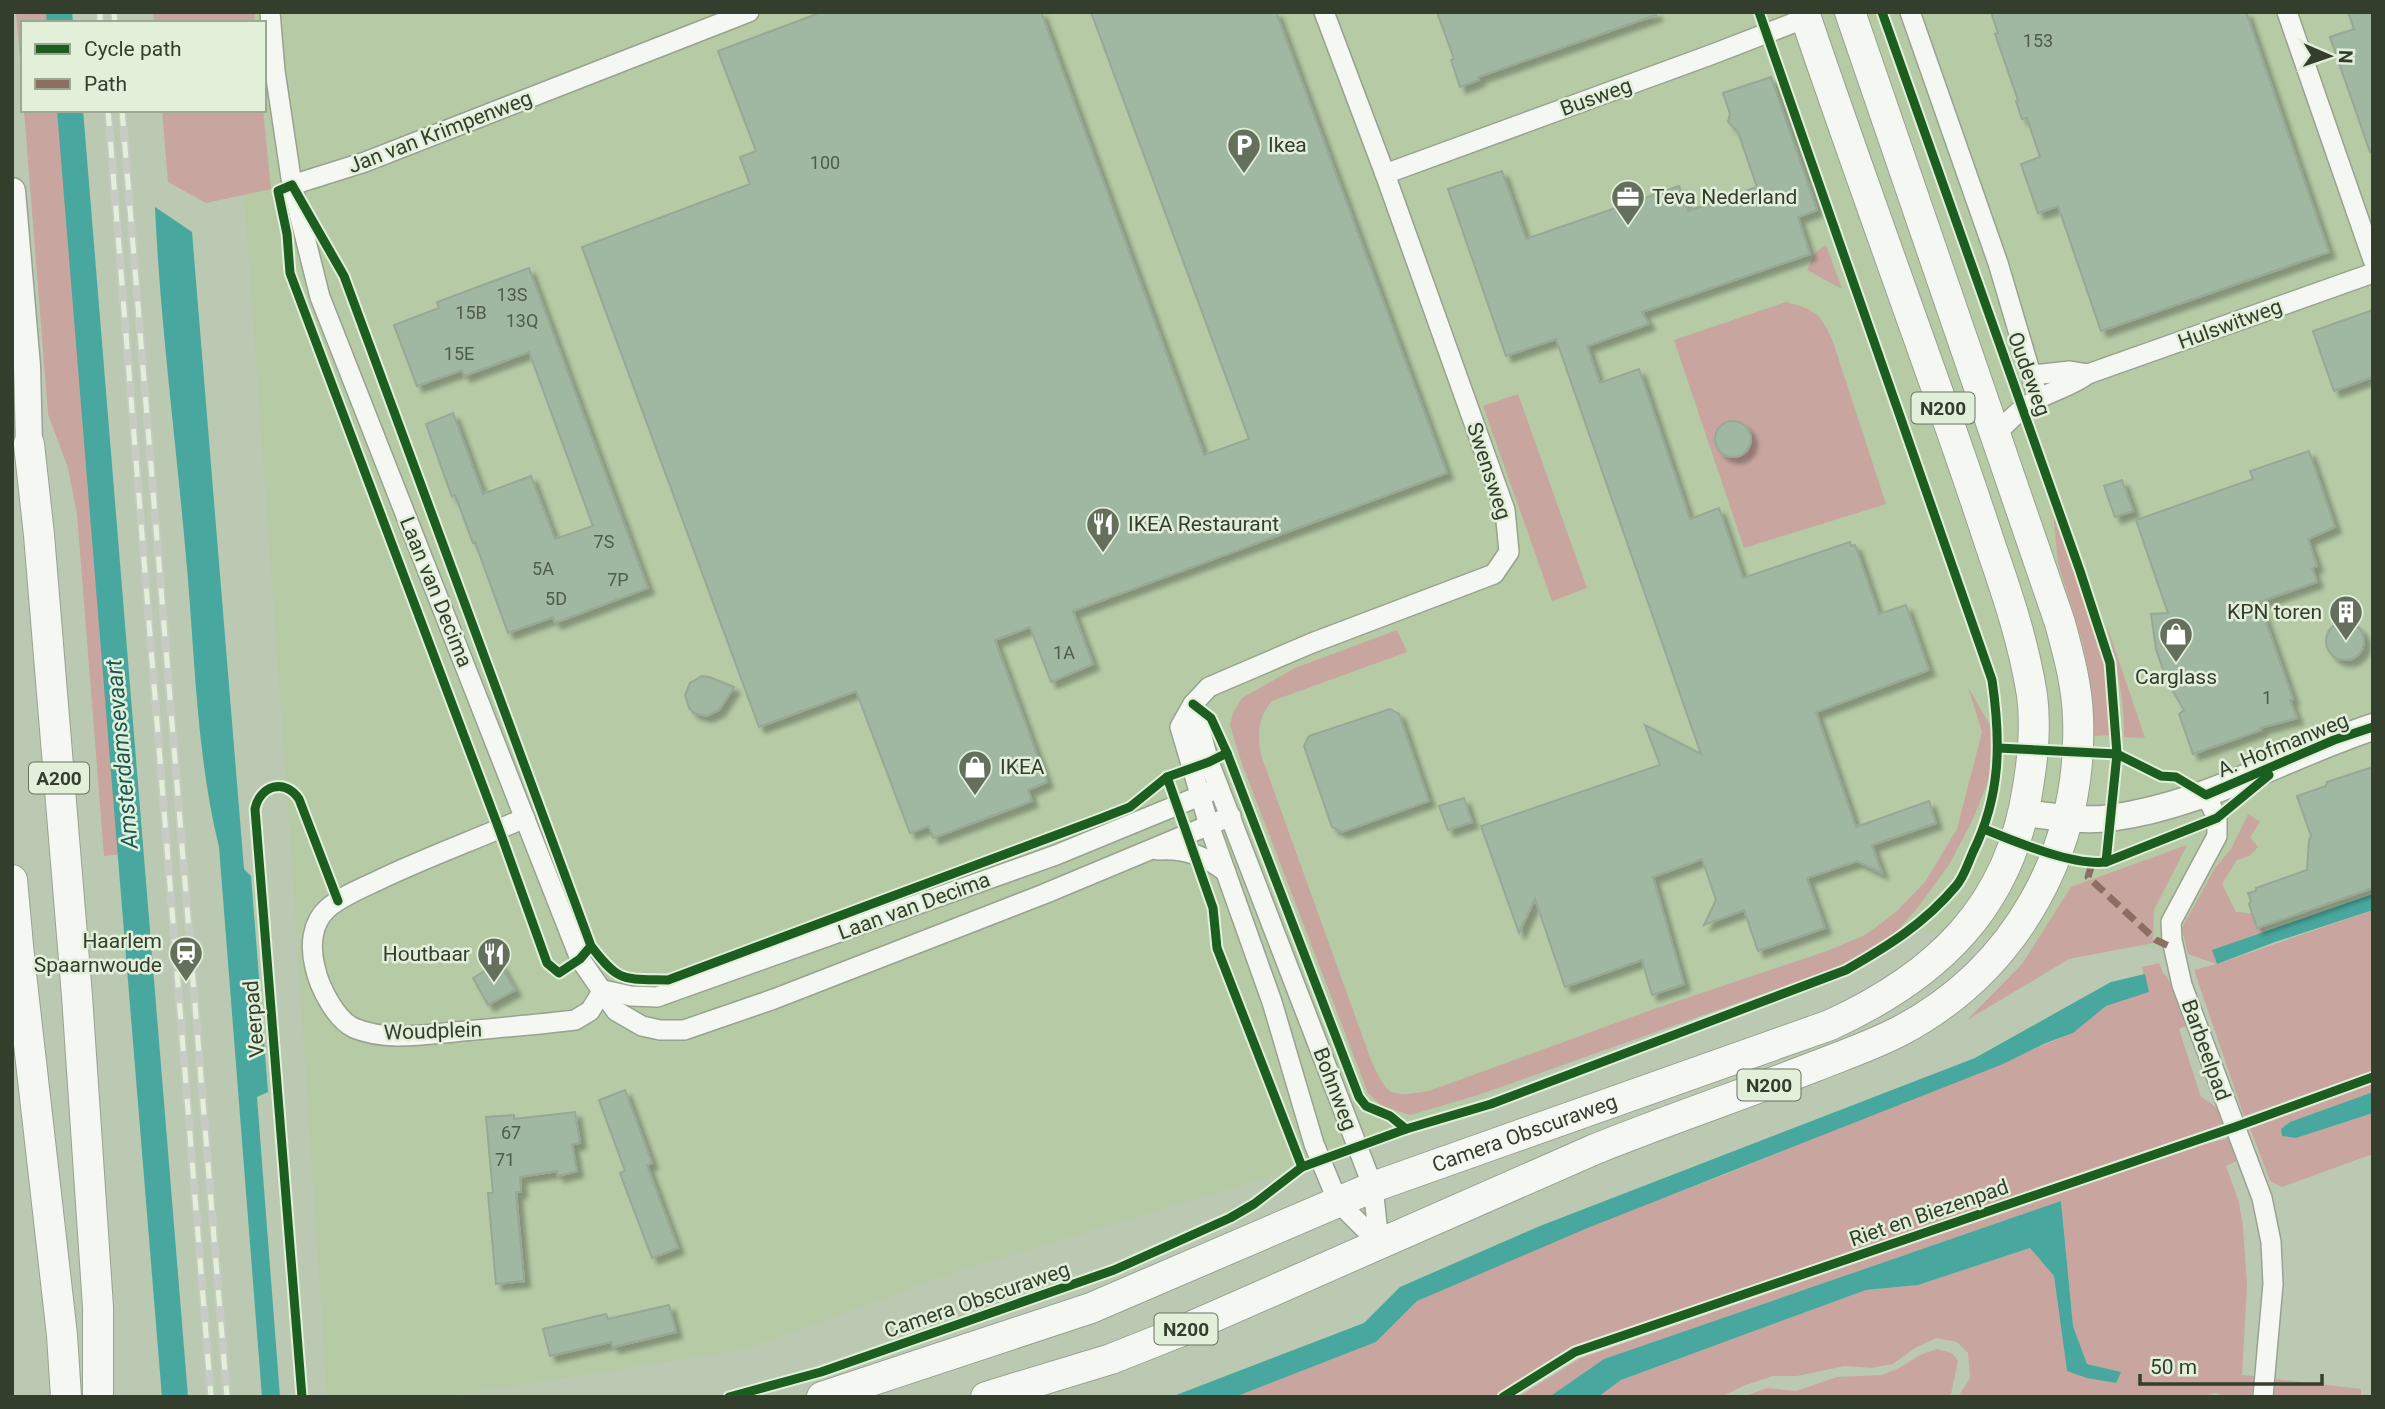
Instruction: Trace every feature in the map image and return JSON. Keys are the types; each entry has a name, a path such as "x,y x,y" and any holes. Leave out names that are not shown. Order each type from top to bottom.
{"main road":[{"name":"N200","path":"1850,12 2060,623 2078,714 2078,753 2068,818"},
{"name":"N200","path":"1805,15 2019,631 2032,699 2033,726 2031,767 2024,813"},
{"name":"A200","path":"18,445 41,559 77,996 98,1307 98,1397"},
{"name":"Camera Obscuraweg","path":"822,1397 1091,1308 1373,1187 1830,1025 1879,1001 1924,970 1955,942 1983,908 2003,873 2024,813"},
{"name":"Camera Obscuraweg","path":"986,1397 1111,1359 1179,1332 1593,1150 1773,1083 1882,1040 1903,1029 1966,985 2015,932 2049,876 2068,818"},
{"path":"12,880 62,1335 66,1397"}],"street":[{"path":"270,12 275,71 292,185"},
{"name":"Jan van Krimpenweg","path":"292,185 365,162 749,12"},
{"path":"1324,12 1385,174"},
{"name":"Oudeweg","path":"1910,12 1998,263 2038,398"},
{"path":"2287,12 2373,260"},
{"name":"Busweg","path":"1385,174 1713,54 1805,15"},
{"name":"Swensweg","path":"1193,704 1209,687 1312,643 1494,574 1509,551 1505,510 1385,174"},
{"name":"Laan van Decima","path":"292,185 320,297 580,960 616,1011 642,1026 660,1030 684,1030 774,999 1044,894 1231,816"},
{"path":"12,191 27,366 18,445"},
{"name":"Hulswitweg","path":"1995,435 2023,408 2038,398 2073,385 2088,374 2373,273"},
{"name":"Hulswitweg","path":"2032,375 2070,371 2088,374"},
{"name":"Bohnweg","path":"1193,704 1209,762 1373,1187 1379,1243"},
{"name":"Bohnweg","path":"1193,704 1180,727 1199,796 1272,1002 1314,1144 1338,1202 1379,1243"},
{"name":"A. Hofmanweg","path":"2024,813 2068,818 2110,818 2206,795 2334,740 2373,727"},
{"name":"Laan van Decima","path":"603,990 631,996 657,997 1056,855 1219,788"},
{"name":"Barbeelpad","path":"2206,795 2217,818 2217,836 2171,922 2182,985 2262,1198 2271,1242 2273,1284 2263,1397"},
{"name":"Woudplein","path":"526,818 394,873 343,898 326,910 316,923 313,957 319,985 334,1008 352,1027 377,1035 424,1035 575,1020 590,1011 603,990"},
{"name":"Laan van Decima","path":"1147,851 1173,849 1193,852 1226,872"}],"shaded area":[{"path":"16,12 53,12 54,21 21,21 21,72"},
{"path":"153,12 254,12 255,21 154,21"},
{"path":"231,12 2373,12 2373,900 2223,952 1908,931 1302,1167 955,1272 744,1350 443,1397 327,1397 238,112 266,112 266,21 232,21"},
{"path":"24,112 61,112 125,854 104,856 77,514 68,468 48,414"},
{"path":"162,112 263,112 271,189 206,203 168,182"},
{"path":"1826,245 1842,289 1807,270 1815,253"},
{"path":"1786,302 1815,313 1832,339 1886,504 1744,548 1674,340"},
{"path":"1518,394 1587,588 1552,601 1483,406"},
{"path":"2053,511 2105,666 2111,735 2094,736 2090,681 2083,644 2058,563"},
{"path":"2106,623 2145,738 2124,737 2121,693"},
{"path":"1397,630 1407,652 1272,701 1261,720 1259,740 1261,755 1371,1060 1386,1088 1398,1094 1429,1091 1654,1009 1827,951 1875,928 1897,911 1925,882 1957,829 1982,732 1968,687 1992,729 1990,777 1973,819 1950,863 1919,906 1889,940 1850,963 1478,1095 1410,1115 1382,1106 1368,1093 1241,761 1230,725 1233,713 1242,698 1295,668"},
{"path":"2248,814 2260,822 2250,837 2258,847 2249,856 2237,860 2222,884 2236,912 2258,914 2265,931 2213,950 2217,964 2373,910 2373,1071 2244,1116 2194,970 2216,964 2188,954 2182,928 2215,868 2231,849"},
{"path":"2187,845 2154,910 2153,943 2069,959 1967,1020 2022,964 2071,887"},
{"path":"2159,963 2167,976 2186,1026 2179,1029 2201,1097 2217,1108 2224,1126 1578,1347 1506,1397 1235,1397 1376,1342 1417,1301 1512,1255 1724,1175 2073,1033 2106,1006 2148,992 2142,967"},
{"path":"2373,1082 2373,1092 2290,1122 2281,1129 2296,1138 2373,1113 2373,1154 2282,1187 2270,1181 2250,1128 2287,1111"},
{"path":"2229,1138 2237,1161 2226,1166 2239,1202 2247,1285 2242,1375 2255,1376 2252,1397 2227,1397 2216,1393 2197,1397 1958,1397 1970,1378 1968,1353 1957,1342 1936,1338 1915,1348 1893,1364 1871,1368 1845,1366 1797,1376 1773,1376 1721,1397 1598,1397 1621,1380 1866,1290 1918,1285 2030,1248 2054,1276 2067,1371 2115,1383 2120,1372 2087,1364 2073,1326 2061,1201 1604,1359 1549,1397 1518,1397 1581,1358 2189,1148"},
{"path":"1937,1349 1952,1353 1958,1361 1948,1397 1743,1397 1767,1388 1796,1391 1837,1377 1882,1375"},
{"path":"2276,1379 2361,1389 2361,1397 2273,1397"}],"water":[{"path":"155,207 192,232 244,869 251,876 268,1092 257,1097 280,1397 262,1397 219,847 200,735 160,292"},
{"path":"2373,894 2373,910 2217,964 2212,950"},
{"path":"2145,974 2149,992 2106,1006 2073,1033 2003,1064 1585,1229 1417,1301 1376,1342 1235,1397 1171,1397 1364,1323 1400,1287 1540,1226 1975,1058 2111,982"},
{"path":"2373,1092 2373,1113 2296,1138 2282,1136 2281,1129 2290,1122"},
{"path":"2061,1201 2073,1326 2087,1364 2121,1372 2116,1383 2067,1371 2054,1276 2030,1248 1918,1285 1866,1290 1621,1380 1598,1397 1549,1397 1604,1359"}],"building":[{"path":"822,12 1041,12 1204,455 1249,439 1091,12 1276,12 1447,473 1073,611 1093,664 1051,682 1030,627 995,640 1047,782 1028,790 1032,801 933,838 929,826 910,833 856,691 759,727 582,247 750,184 740,157 756,151 718,51"},
{"path":"1437,12 1656,12 1656,15 1478,77 1479,80 1460,87 1451,60 1454,59"},
{"path":"1991,12 2246,12 2329,252 2101,331 2058,206 2038,213 2021,164 2040,157 2027,118 2022,119 1995,34 1998,33"},
{"path":"2348,12 2373,12 2373,151 2370,152 2330,37 2354,29"},
{"path":"1771,77 1817,210 1798,217 1810,254 1642,312 1649,324 1587,346 1600,383 1639,369 1690,519 1719,508 1743,578 1850,542 1851,546 1855,545 1879,614 1906,605 1929,670 1816,712 1856,827 1929,801 1936,823 1872,845 1882,873 1857,861 1807,878 1825,928 1758,951 1744,910 1704,925 1716,900 1702,859 1653,877 1684,984 1652,995 1642,960 1565,987 1535,899 1519,933 1481,826 1660,765 1645,725 1701,754 1556,339 1506,356 1448,189 1502,171 1526,239 1679,186 1688,211 1757,187 1738,132 1728,122 1730,114 1723,93"},
{"path":"529,268 648,588 555,623 553,617 508,633 475,542 473,543 455,495 452,497 426,424 453,413 483,494 531,476 555,539 593,526 529,352 464,376 462,370 417,386 394,325 439,308 437,302"},
{"path":"2373,310 2373,377 2334,391 2313,331"},
{"path":"1733,421 1746,426 1751,439 1746,452 1733,457 1720,452 1715,439 1720,426"},
{"path":"2309,451 2335,527 2308,539 2317,566 2312,568 2317,582 2259,602 2293,699 2290,700 2297,718 2260,728 2261,730 2193,754 2179,714 2184,710 2167,681 2156,649 2151,614 2168,613 2136,520 2253,479 2250,471"},
{"path":"2122,480 2133,511 2115,517 2104,486"},
{"name":"KPN toren","path":"2345,622 2359,627 2364,641 2359,655 2345,660 2331,655 2326,641 2331,627"},
{"path":"702,676 734,687 719,710 707,716 694,713 689,708 685,695 690,683"},
{"path":"1390,709 1399,714 1429,801 1342,832 1332,827 1304,746 1309,736"},
{"path":"2373,767 2373,888 2257,928 2248,893 2307,870 2311,836 2297,796 2326,786 2327,782"},
{"path":"1464,798 1472,822 1448,830 1439,806"},
{"path":"499,962 515,990 488,1005 473,978"},
{"path":"625,1090 652,1163 647,1165 678,1248 652,1258 620,1173 625,1171 599,1100"},
{"path":"575,1112 580,1143 572,1144 577,1171 558,1176 557,1171 520,1177 521,1192 516,1192 524,1281 496,1284 488,1193 493,1193 486,1117 514,1115 514,1119"},
{"path":"669,1305 676,1332 613,1347 611,1342 550,1356 543,1329 606,1314 608,1319"}],"waterway":[{"name":"Amsterdamsevaart","path":"59,12 60,21"},
{"name":"Amsterdamsevaart","path":"70,112 175,1397"}],"railway":[{"path":"100,12 100,21"},
{"path":"114,12 115,21"},
{"path":"108,112 211,1397"},
{"path":"122,112 227,1397"}],"marked path":[{"path":"2092,864 2088,877 2156,940 2173,948"}],"cycle path":[{"path":"729,1397 821,1372 1114,1270 1230,1218 1254,1204 1302,1167 1406,1129 1491,1104 1846,970 1918,923 1944,900 1959,882 1982,831 1994,789 1997,725 1992,680 1759,12"},
{"path":"1882,12 2110,663 2117,754 2106,862"},
{"path":"591,946 580,959 559,973 547,963 290,273 287,234 278,191 292,185 344,276 591,946 616,973 631,979 668,980 1130,807 1167,777 1227,753"},
{"path":"1193,704 1211,718 1227,753 1359,1097 1366,1106 1390,1116 1406,1129"},
{"path":"1998,748 2117,754 2161,776 2176,777 2206,795 2334,740 2373,727"},
{"path":"1984,829 2061,857 2106,862 2217,818 2269,775"},
{"path":"1167,777 1213,908 1217,948 1302,1167"},
{"name":"Veerpad","path":"302,1397 255,809 267,790 274,787 287,788 299,799 338,901"},
{"name":"Riet en Biezenpad","path":"1503,1397 1575,1352 2235,1127 2373,1077"}],"place":[{"name":"Ikea","path":"1244,175"},
{"name":"Teva Nederland","path":"1628,227"},
{"name":"IKEA Restaurant","path":"1103,554"},
{"name":"KPN toren","path":"2346,642"},
{"name":"Carglass","path":"2176,664"},
{"name":"IKEA","path":"975,797"},
{"name":"Haarlem Spaarnwoude","path":"186,983"},
{"name":"Houtbaar","path":"494,984"}]}
